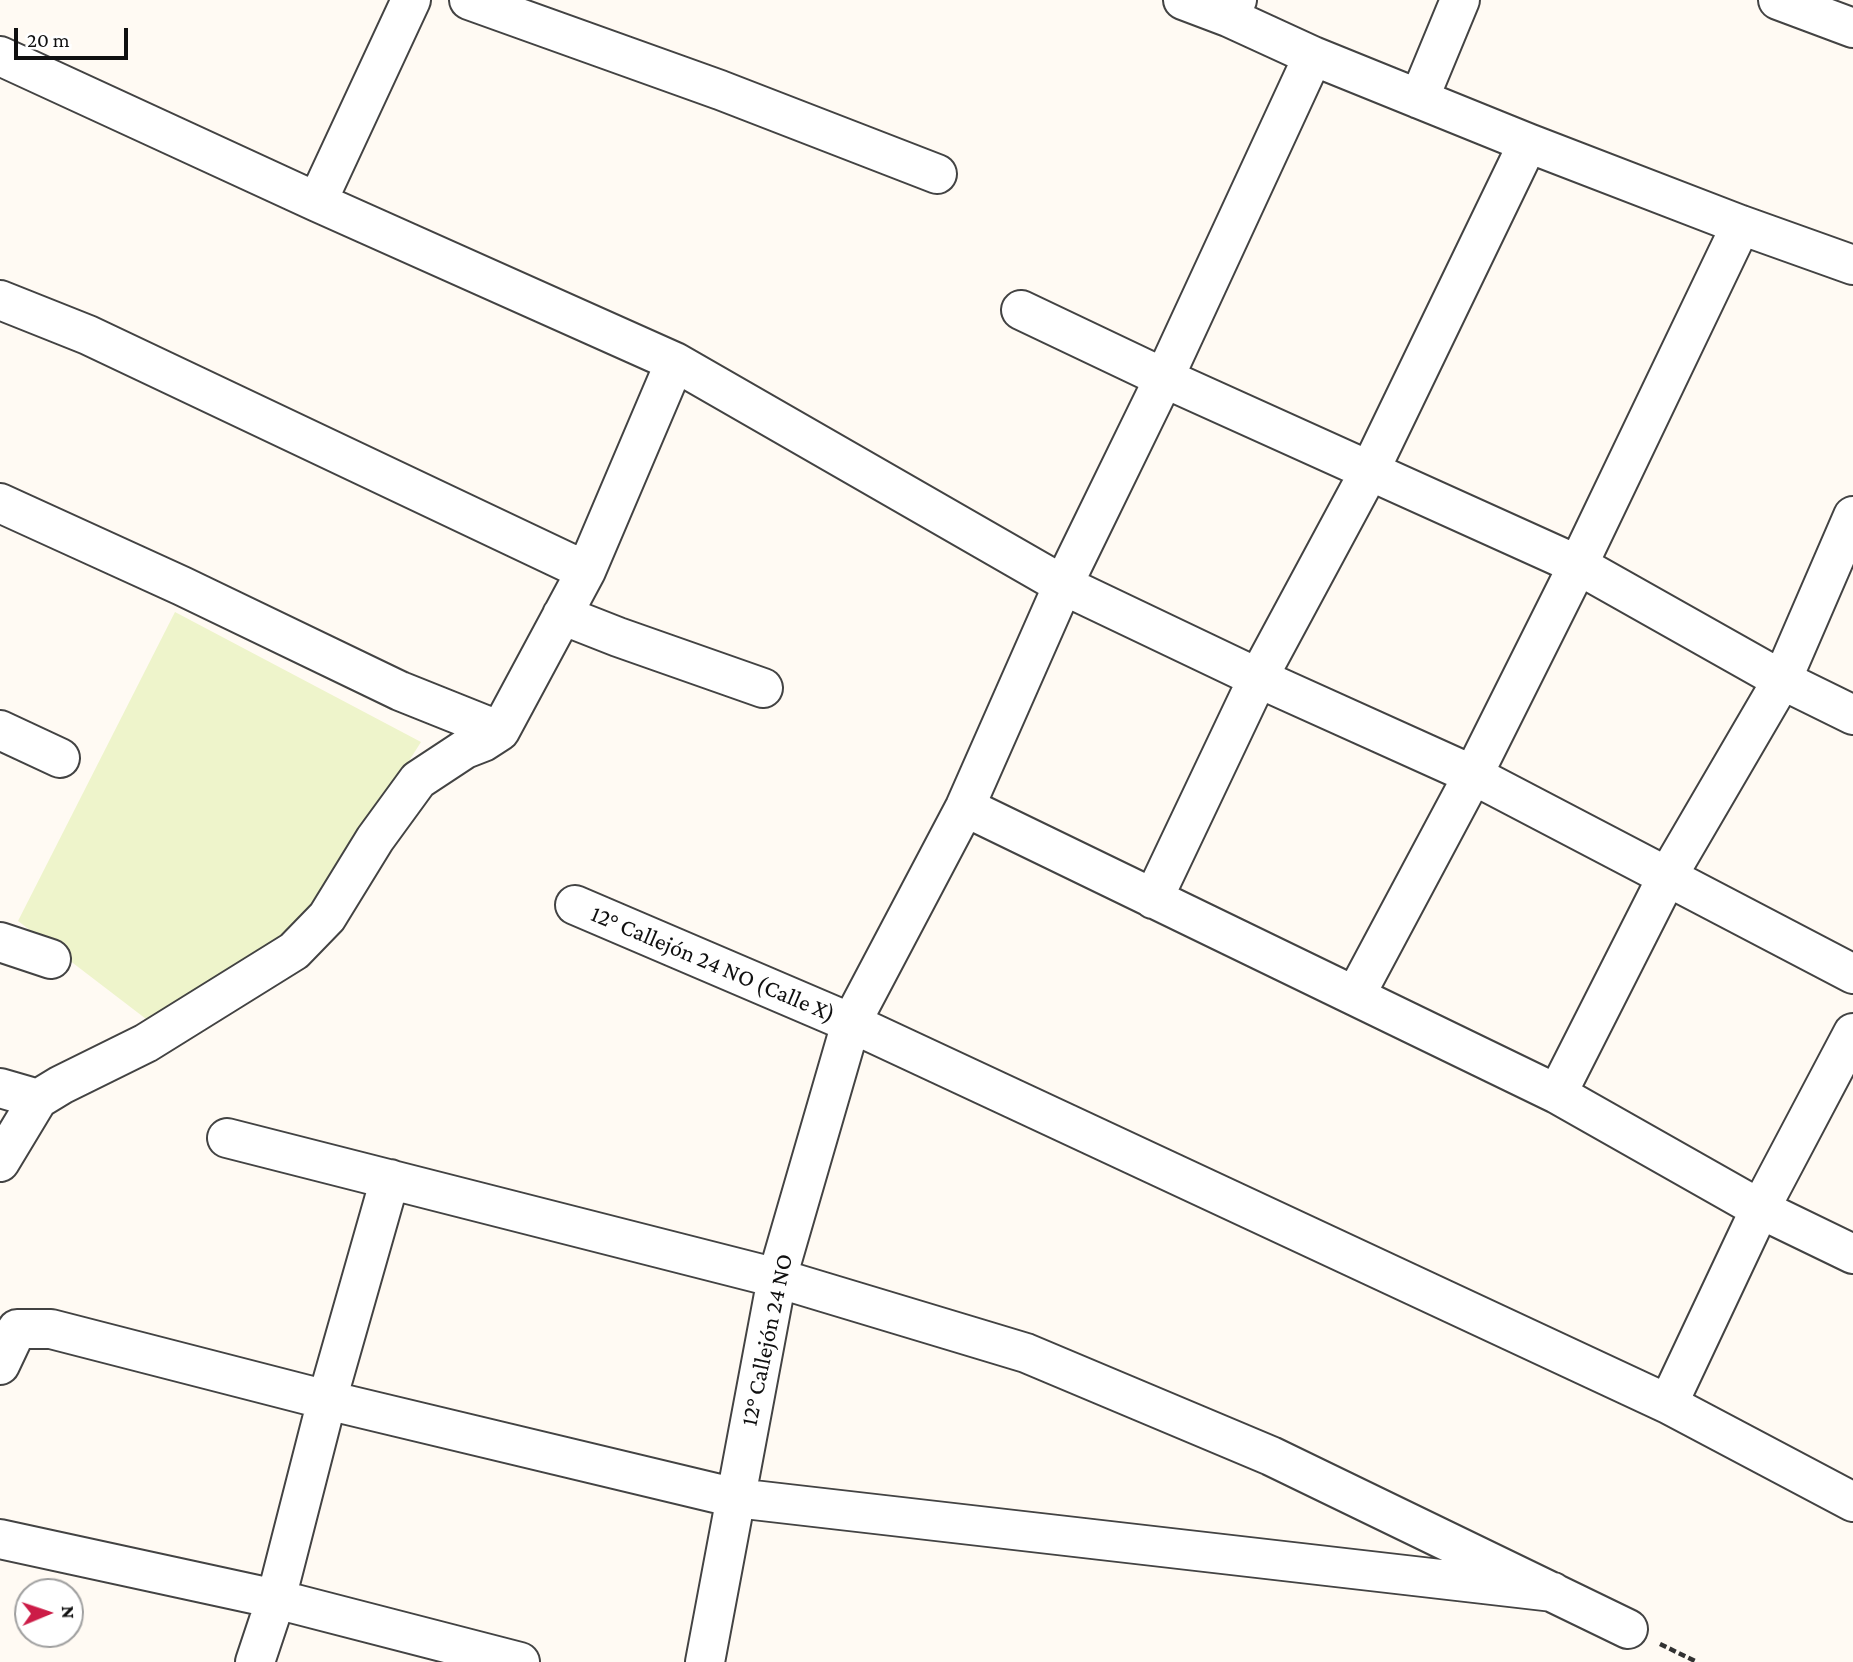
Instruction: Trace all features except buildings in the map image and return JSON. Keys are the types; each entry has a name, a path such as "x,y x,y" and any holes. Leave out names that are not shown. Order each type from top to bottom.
{"street":[{"path":"317,202 411,0"},
{"path":"470,0 720,90 937,174"},
{"path":"1183,0 1233,8 1313,56 1528,143 1853,265"},
{"path":"1419,99 1460,0"},
{"path":"1778,0 1853,28"},
{"path":"0,56 674,362 1063,585 1258,678 1473,775 1853,974"},
{"name":"12° Callejón 24 NO","path":"705,1662 778,1278 851,1023 964,807 1063,585 1164,377 1313,56"},
{"path":"1153,899 1258,678 1370,470 1528,143"},
{"path":"1356,996 1473,775 1578,565 1741,225"},
{"path":"0,300 88,335 586,571"},
{"path":"1021,310 1578,565 1782,680 1853,715"},
{"path":"0,1161 38,1099 146,1043 294,951 327,917 375,839 418,780 465,749 500,731 586,571 674,362"},
{"path":"0,503 182,586 400,691 500,731"},
{"path":"1557,1094 1667,877 1782,680 1853,516"},
{"path":"562,615 762,688"},
{"path":"0,730 60,758"},
{"path":"964,807 1557,1094 1760,1209 1853,1254"},
{"name":"12° Callejón 24 NO (Calle X)","path":"575,905 851,1023 1668,1404 1853,1502"},
{"path":"0,942 51,959"},
{"path":"1668,1404 1760,1209 1853,1033"},
{"path":"0,1088 38,1099"},
{"path":"227,1138 778,1278 1026,1353 1271,1455 1628,1629"},
{"path":"256,1662 276,1599 327,1400 390,1179"},
{"path":"0,1365 17,1329 51,1329 327,1400 736,1498 1553,1592"},
{"path":"0,1539 276,1599 520,1662"}],"green space":[{"path":"175,612 421,742 297,937 150,1022 18,921"}]}
